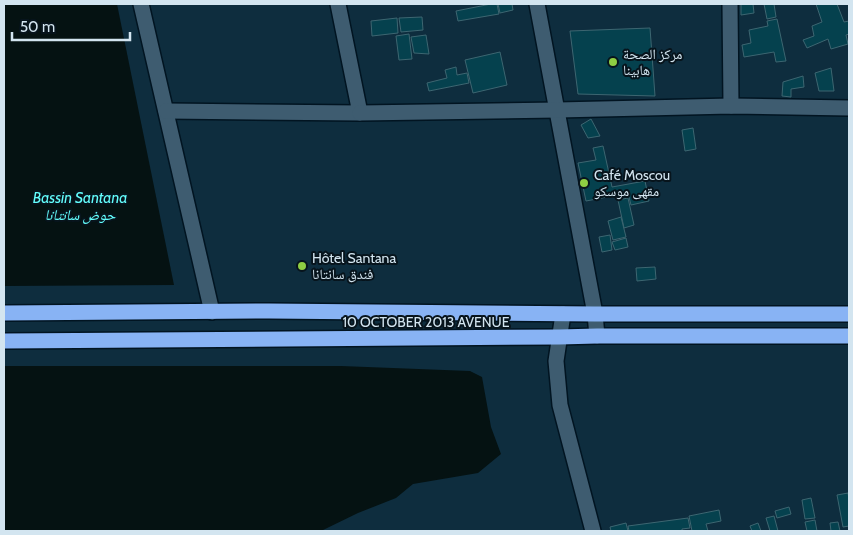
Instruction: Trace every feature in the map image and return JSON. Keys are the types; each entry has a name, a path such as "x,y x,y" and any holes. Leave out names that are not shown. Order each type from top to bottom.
{"highway":[{"name":"10 OCTOBER 2013 AVENUE","path":"4,313 849,314"},
{"name":"10 OCTOBER 2013 AVENUE","path":"4,341 849,336"}],"street":[{"path":"142,4 212,312"},
{"path":"338,4 360,113"},
{"path":"537,4 595,314 597,336"},
{"path":"730,4 731,106"},
{"path":"166,111 360,113 731,106 849,108"},
{"path":"563,314 556,361 560,405 593,531"}],"water":[{"name":"Bassin Santana حوض سانتانا","path":"4,4 117,4 174,285 4,286"},
{"path":"4,366 341,366 470,371 482,377 491,427 501,454 478,473 413,484 396,498 358,513 321,531 4,531"}],"building":[{"path":"497,4 499,14 458,21 456,11"},
{"path":"498,4 512,4 513,10 500,13"},
{"path":"741,4 753,4 754,13 741,15"},
{"path":"764,4 774,4 776,17 767,19"},
{"path":"816,4 837,4 844,22 849,21 849,34 846,35 848,44 831,49 828,39 807,48 803,40 814,36 812,26 822,22"},
{"path":"422,17 423,30 401,32 399,18"},
{"path":"397,18 398,33 372,36 371,21"},
{"path":"777,19 786,61 776,62 774,52 744,57 742,45 751,43 749,30 768,26 767,21"},
{"name":"مركز الصحة هابينا","path":"650,28 655,96 578,94 570,31"},
{"path":"409,34 412,59 399,60 396,36"},
{"path":"426,35 429,54 414,53 411,37"},
{"path":"500,52 507,85 473,93 465,60"},
{"path":"456,67 457,75 467,73 469,83 429,91 427,83 447,78 445,70"},
{"path":"831,68 834,91 819,91 815,73"},
{"path":"803,76 804,87 791,89 791,97 782,96 783,82"},
{"path":"591,119 600,136 588,138 581,125"},
{"path":"693,128 696,149 685,151 682,130"},
{"path":"603,146 612,187 645,181 649,201 631,205 628,193 586,201 578,163 596,160 593,148"},
{"path":"628,198 634,225 624,228 618,200"},
{"path":"621,217 626,237 613,240 608,221"},
{"path":"610,235 612,250 602,252 599,237"},
{"path":"626,238 628,247 615,250 612,242"},
{"path":"655,267 656,279 637,281 636,268"},
{"path":"848,493 849,526 843,527 837,495"},
{"path":"811,498 815,518 805,519 802,500"},
{"path":"789,507 791,514 777,518 775,511"},
{"path":"719,510 721,521 706,524 708,531 692,531 689,516"},
{"path":"774,516 778,531 770,531 766,518"},
{"path":"688,518 690,528 682,529 682,531 629,531 628,526"},
{"path":"815,520 817,531 807,531 805,522"},
{"path":"838,522 840,531 831,531 830,523"},
{"path":"626,523 628,531 611,531 610,527"},
{"path":"758,523 761,531 752,531 750,526"}],"place":[{"name":"مركز الصحة هابينا","path":"613,62"},
{"name":"Café Moscou مقهى موسكو","path":"584,183"},
{"name":"Hôtel Santana فندق سانتانا","path":"302,266"}]}
